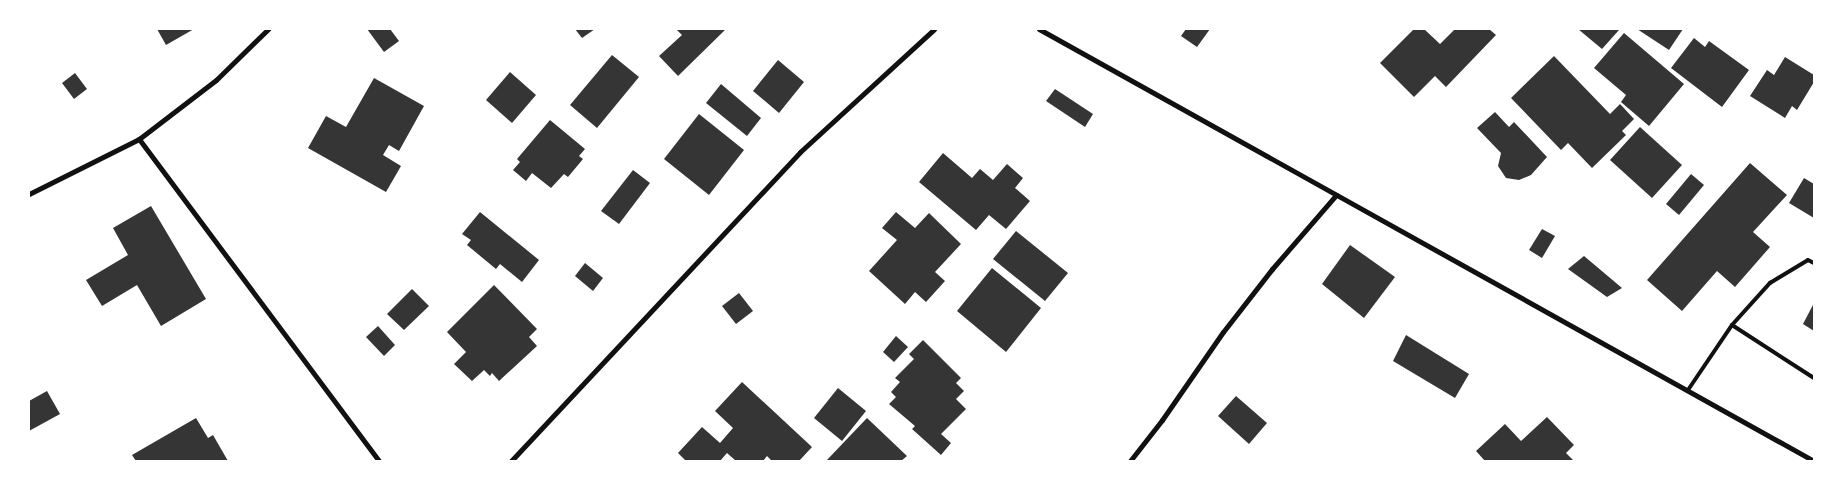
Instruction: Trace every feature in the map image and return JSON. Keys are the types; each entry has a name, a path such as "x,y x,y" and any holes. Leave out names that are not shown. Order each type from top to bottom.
{"street":[{"path":"29,194 139,139 216,80 268,29"},
{"path":"510,461 800,152 934,29"},
{"path":"1039,29 1814,461"},
{"path":"139,139 379,461"},
{"path":"1130,461 1162,420 1223,332 1272,269 1336,195"}],"lane":[{"path":"1688,390 1732,325 1770,283 1808,260 1814,263"},
{"path":"1732,325 1814,378"}],"building":[{"path":"157,29 194,29 166,45"},
{"path":"367,29 390,29 399,41 384,52"},
{"path":"575,29 595,29 582,38"},
{"path":"676,29 726,29 678,76 659,56 682,35"},
{"path":"1186,29 1210,29 1197,47 1181,36"},
{"path":"1414,29 1424,29 1440,44 1455,29 1489,29 1496,35 1446,87 1435,76 1414,97 1380,63"},
{"path":"1578,29 1618,29 1619,30 1602,49"},
{"path":"1637,29 1683,29 1669,50"},
{"path":"1624,33 1684,84 1649,126 1621,102 1626,95 1594,68"},
{"path":"1694,38 1705,47 1709,41 1749,70 1722,107 1671,68"},
{"path":"612,55 639,77 597,128 570,105"},
{"path":"1554,56 1610,114 1620,104 1634,119 1622,131 1626,135 1592,168 1568,143 1561,150 1511,98"},
{"path":"1785,57 1814,75 1814,82 1797,110 1792,106 1785,118 1750,96 1767,70 1774,75"},
{"path":"778,60 804,82 779,113 753,91"},
{"path":"510,72 536,95 512,123 486,100"},
{"path":"75,73 87,89 74,99 62,83"},
{"path":"374,78 424,106 399,151 389,145 383,155 401,166 386,192 308,148 326,116 346,127"},
{"path":"721,84 761,118 747,136 706,103"},
{"path":"1055,89 1093,114 1085,127 1046,101"},
{"path":"1495,112 1509,127 1514,122 1547,157 1531,175 1519,180 1506,178 1498,166 1501,153 1477,128"},
{"path":"699,114 744,150 709,195 664,159"},
{"path":"550,120 585,149 579,156 583,159 568,177 564,174 551,188 532,173 526,181 513,170 520,162 517,159"},
{"path":"1640,127 1682,165 1652,198 1610,160"},
{"path":"943,153 972,178 980,169 993,180 1007,164 1023,178 1015,188 1030,201 1006,229 989,215 976,230 919,182"},
{"path":"1750,163 1787,195 1753,232 1770,247 1735,287 1717,271 1682,311 1647,280"},
{"path":"633,170 650,183 619,224 601,211"},
{"path":"1691,174 1704,185 1679,215 1666,204"},
{"path":"1804,178 1814,184 1814,218 1789,203"},
{"path":"151,206 206,299 161,326 137,285 102,306 86,280 128,255 113,228"},
{"path":"480,212 539,260 522,282 500,264 496,269 467,245 471,240 462,234"},
{"path":"896,212 915,228 929,213 961,244 935,272 945,281 926,302 915,292 905,304 869,271 897,240 882,228"},
{"path":"1542,229 1555,236 1542,258 1529,250"},
{"path":"1016,231 1068,273 1045,301 993,259"},
{"path":"1350,245 1395,277 1364,318 1322,284"},
{"path":"1584,256 1622,288 1607,297 1568,269"},
{"path":"585,263 603,278 593,291 575,276"},
{"path":"992,268 1041,308 1006,352 957,311"},
{"path":"494,285 537,329 529,337 537,346 499,381 492,373 490,376 484,370 472,381 454,364 466,352 447,332"},
{"path":"412,289 429,306 404,330 387,314"},
{"path":"739,293 753,311 736,324 722,306"},
{"path":"1814,303 1814,331 1803,324"},
{"path":"378,326 395,345 384,356 366,337"},
{"path":"1406,335 1469,374 1455,398 1393,361"},
{"path":"896,336 908,347 894,362 883,352"},
{"path":"923,340 961,378 956,383 964,391 956,399 966,409 941,434 951,443 941,455 912,429 915,426 889,404 896,397 891,392 900,382 895,378 914,359 909,354"},
{"path":"742,382 812,447 799,461 772,461 767,456 763,461 736,461 727,453 720,461 686,461 678,453 702,427 720,443 733,428 715,411"},
{"path":"838,388 866,411 842,441 814,418"},
{"path":"47,391 60,414 29,431 29,401"},
{"path":"1236,396 1267,423 1249,444 1218,416"},
{"path":"1547,417 1574,445 1566,453 1574,461 1485,461 1476,451 1505,424 1521,441"},
{"path":"196,418 208,438 213,435 228,461 136,461 132,455"},
{"path":"867,418 907,456 901,461 826,461"}]}
